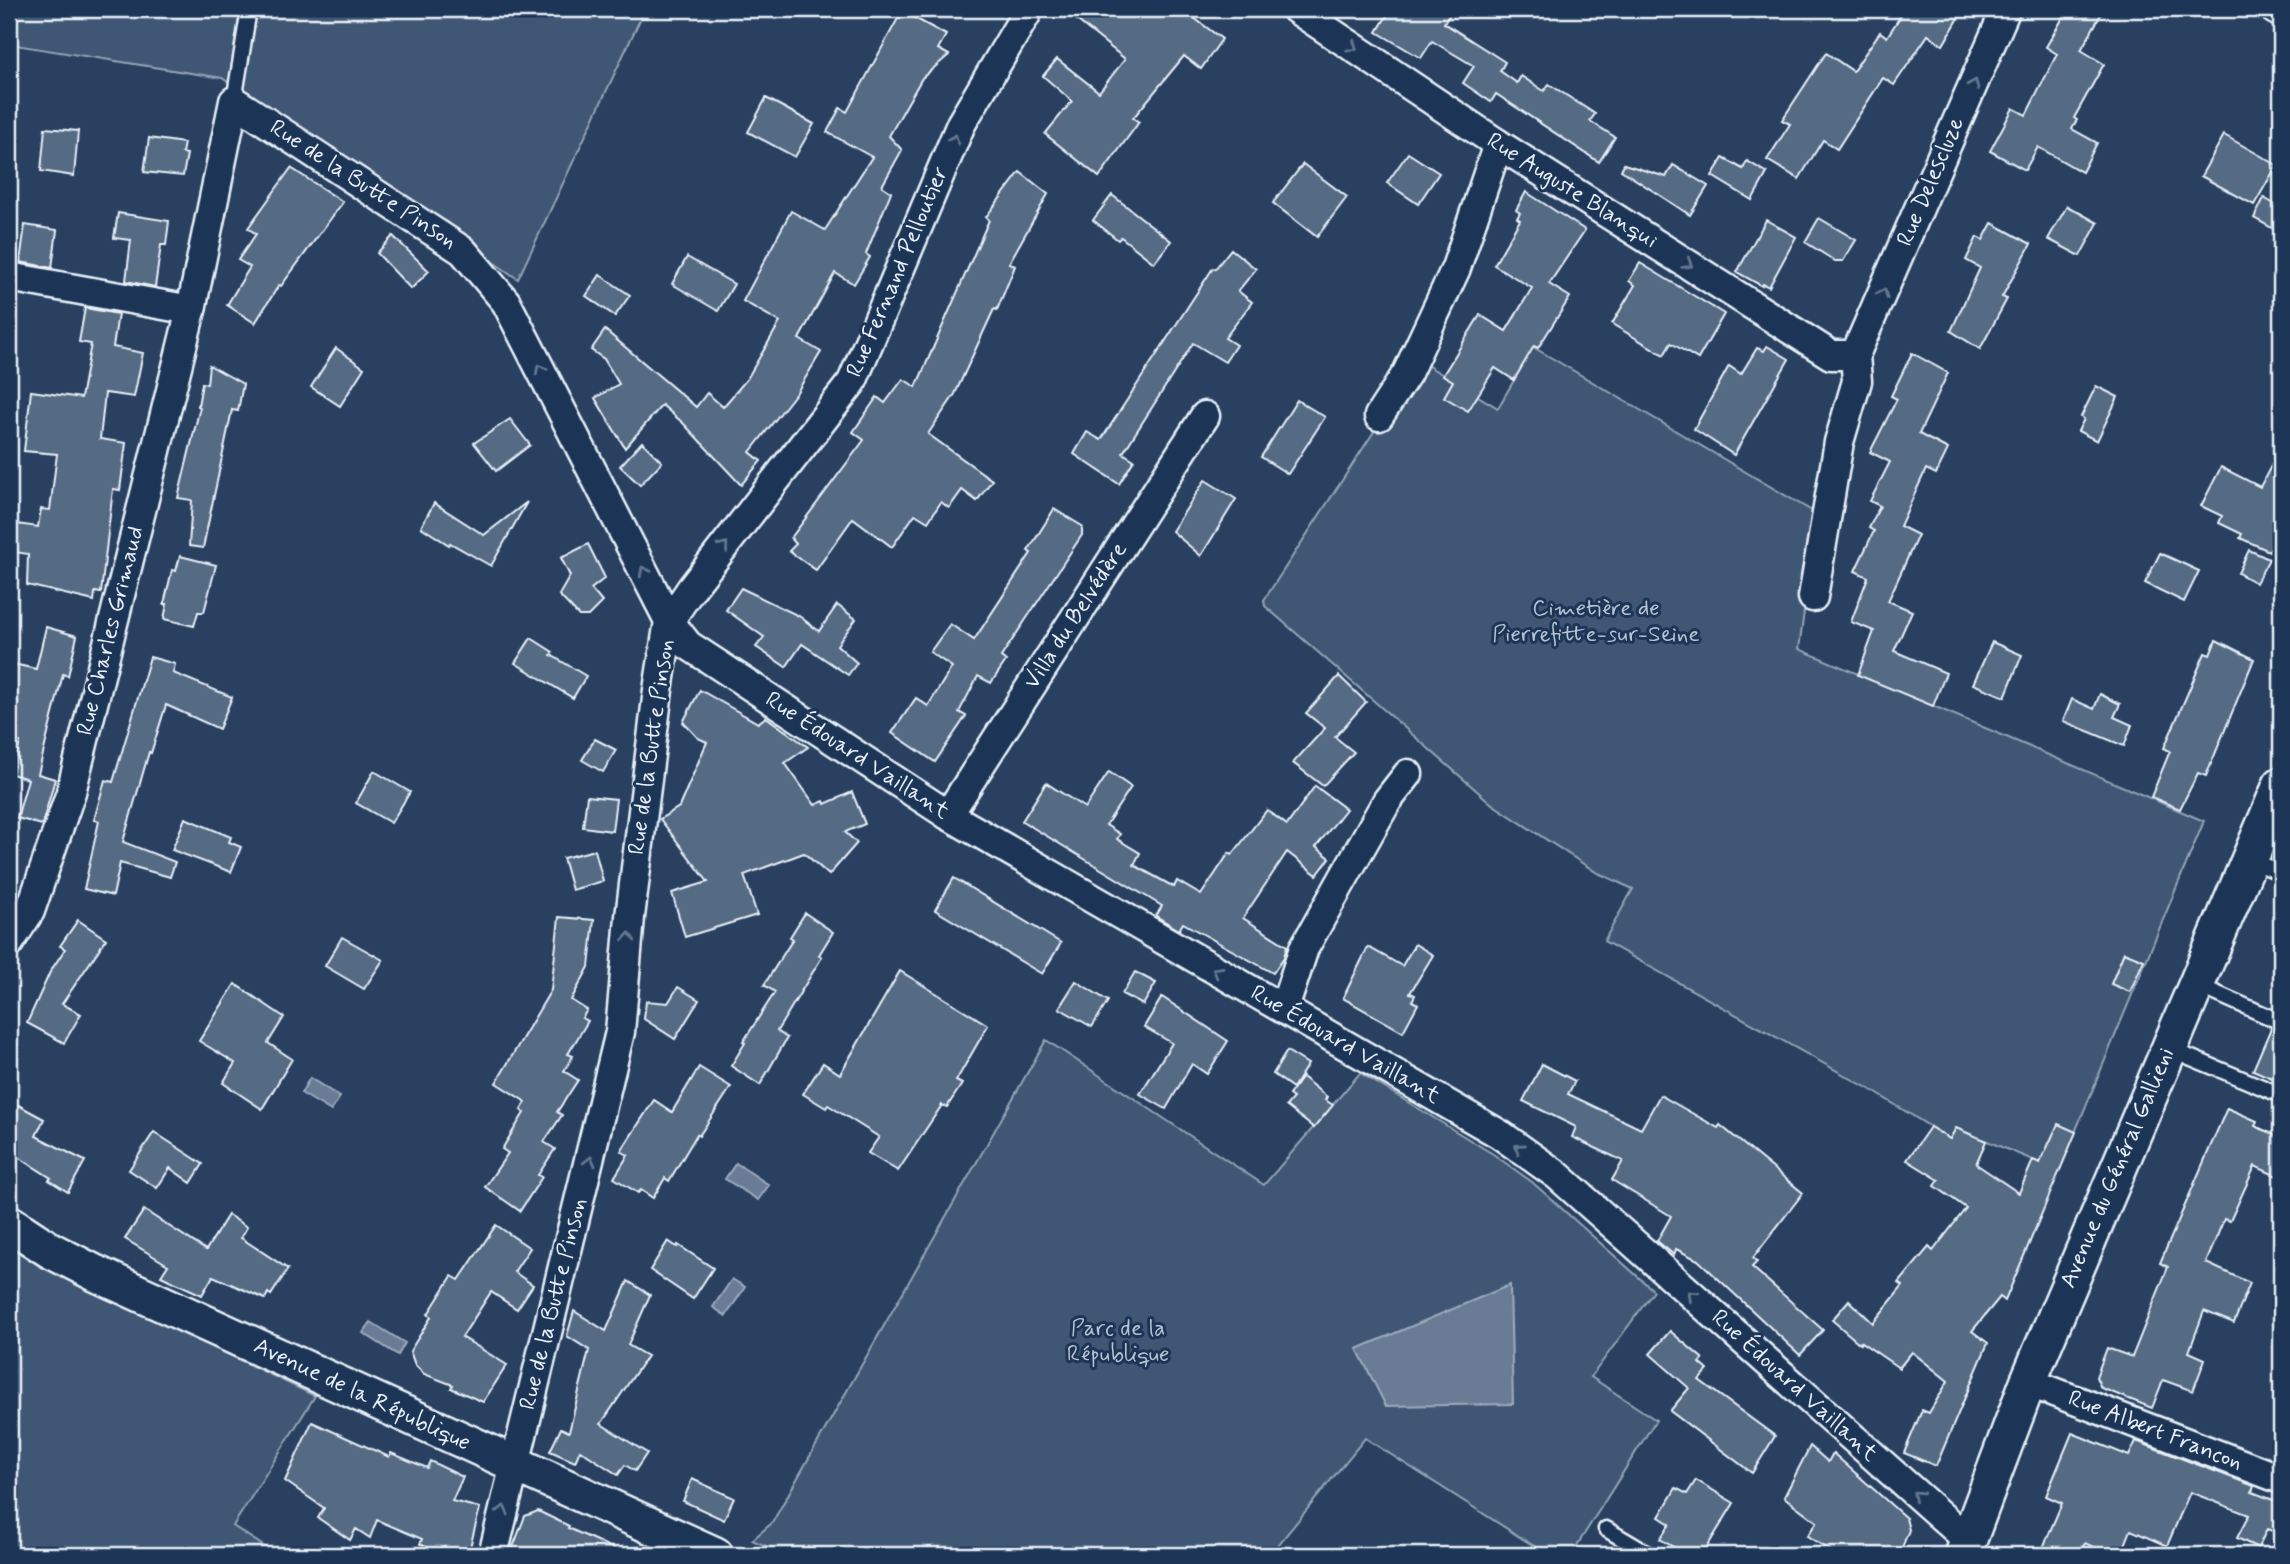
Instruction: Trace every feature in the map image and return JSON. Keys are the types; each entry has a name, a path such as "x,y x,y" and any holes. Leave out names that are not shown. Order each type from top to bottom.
{"street":[{"name":"Rue Fernand Pelloutier","path":"669,621 852,382 961,124 1029,9"},
{"name":"Rue Auguste Blanqui","path":"1296,9 1498,144 1831,355 1855,355"},
{"name":"Rue Delescluze","path":"1855,355 2006,9"},
{"path":"2274,9 2281,13"},
{"name":"Rue Charles Grimaud","path":"9,943 30,911 71,792 191,310 234,102"},
{"name":"Rue de la Butte Pinson","path":"234,102 463,251 498,292 506,302 669,621 637,864 620,1032 493,1555"},
{"path":"1380,416 1407,373 1456,268 1498,144"},
{"path":"9,277 191,310"},
{"path":"1814,597 1839,442 1857,381 1855,355"},
{"name":"Villa du Belvédère","path":"948,816 1205,416"},
{"name":"Rue Édouard Vaillant","path":"669,621 688,645 948,816 1501,1135 1557,1175 1965,1548"},
{"path":"1284,1009 1304,948 1387,801 1408,774"},
{"name":"Avenue du Général Gallieni","path":"1965,1548 2028,1382 2281,785"},
{"name":"Avenue de la République","path":"10,1225 50,1251 95,1273 715,1555"},
{"name":"Rue Albert Francon","path":"2028,1382 2281,1479"}],"lane":[{"name":"Rue Charles Grimaud","path":"234,102 249,9"},
{"path":"2248,860 2281,873"},
{"path":"2196,984 2281,1022"},
{"path":"2169,1049 2281,1095"},
{"path":"1606,1528 1650,1555"}],"green space":[{"path":"9,9 645,9 518,279 222,78 9,44"},
{"name":"Cimetière de Pierrefitte-sur-Seine","path":"1533,347 1817,514 1799,649 2204,821 2059,1171 1956,1128 1950,1139 1873,1091 1604,941 1633,889 1596,872 1492,804 1265,606 1264,600 1420,361 1498,408"},
{"name":"Parc de la République","path":"1046,1040 1264,1185 1360,1073 1493,1154 1532,1182 1654,1291 1591,1377 1656,1420 1571,1555 1548,1555 1365,1438 1270,1555 787,1555 752,1540 772,1523"},
{"path":"9,1241 29,1259 315,1396 233,1526 277,1555 9,1555"}],"shaded area":[{"path":"310,1078 340,1097 331,1111 301,1093"},
{"path":"736,1163 769,1185 758,1200 725,1179"},
{"path":"732,1279 745,1287 726,1316 713,1307"},
{"path":"1510,1285 1513,1404 1386,1406 1357,1349"},
{"path":"371,1322 405,1343 398,1355 363,1333"}],"building":[{"path":"1063,9 1182,9 1222,39 1201,69 1184,56 1133,118 1139,122 1099,177 1045,134 1072,101 1043,76 1057,59 1099,92 1125,59"},
{"path":"1391,9 1454,9 1444,23 1505,62 1500,71 1517,83 1521,76 1544,91 1549,84 1595,114 1590,121 1615,137 1599,162 1496,94 1491,102 1463,83 1474,66 1432,41 1421,58 1377,32"},
{"path":"1905,9 1948,9 1960,16 1943,45 1928,35 1894,85 1883,78 1837,149 1823,140 1799,179 1767,160 1790,124 1782,120 1826,53 1853,71 1880,32 1887,37"},
{"path":"2068,9 2104,9 2081,50 2104,64 2074,118 2077,120 2072,129 2097,143 2082,172 2038,147 2025,170 1990,151 2013,108 2026,115 2057,54 2046,47"},
{"path":"902,11 946,35 938,49 949,55 922,78 889,136 902,150 882,186 891,192 866,254 870,257 854,284 835,273 799,339 821,352 797,392 750,452 761,461 741,485 683,423 662,405 625,448 595,398 619,384 604,359 591,350 605,330 696,407 707,393 723,407 747,379 780,322 743,301 791,211 825,230 872,157 827,132 840,108 847,112"},
{"path":"766,98 814,124 795,157 748,132"},
{"path":"45,128 78,131 74,176 41,171"},
{"path":"2224,135 2277,165 2254,205 2201,176"},
{"path":"149,138 184,143 182,153 187,154 183,176 144,172"},
{"path":"1408,153 1439,173 1418,204 1387,183"},
{"path":"1723,158 1743,169 1747,161 1767,173 1752,200 1712,176"},
{"path":"1303,164 1347,197 1317,237 1273,203"},
{"path":"1624,164 1666,177 1673,165 1708,186 1690,215 1621,170"},
{"path":"291,168 343,202 281,286 279,285 255,323 227,305 250,267 238,260 256,234 248,228"},
{"path":"1020,172 1048,194 1009,263 1015,266 997,310 994,309 955,394 928,434 992,480 977,501 962,490 949,508 941,502 928,522 915,514 892,547 853,518 816,570 789,551 796,544 791,538 864,440 853,432 877,397 885,403 903,379 916,387 989,220 986,217"},
{"path":"1526,192 1585,230 1549,284 1570,297 1538,348 1534,346 1514,380 1495,368 1468,411 1444,397 1453,381 1443,375 1480,315 1506,331 1532,288 1494,265 1520,220 1517,218 1520,213 1516,210"},
{"path":"1112,195 1171,241 1154,263 1121,237 1118,240 1093,220"},
{"path":"2264,198 2281,208 2281,233 2254,218"},
{"path":"2067,206 2098,223 2080,256 2048,239"},
{"path":"118,213 169,221 166,245 161,245 155,287 126,281 131,240 114,238"},
{"path":"1819,218 1856,240 1843,261 1835,261 1805,242"},
{"path":"1766,220 1796,237 1769,287 1737,272"},
{"path":"1992,223 2031,244 2002,297 2007,299 1980,349 1951,331 1980,268 1966,260 1977,237 1983,240"},
{"path":"25,225 57,230 52,268 20,262"},
{"path":"393,236 429,271 411,289 377,253"},
{"path":"1231,249 1256,269 1238,291 1252,302 1225,338 1236,345 1225,362 1193,343 1123,453 1134,460 1119,484 1074,454 1087,432 1101,440 1213,268 1215,269"},
{"path":"687,257 734,284 718,311 672,284"},
{"path":"1640,263 1724,314 1698,359 1671,343 1664,355 1612,324 1635,285 1629,281"},
{"path":"600,275 630,295 615,316 586,296"},
{"path":"85,308 118,314 113,347 143,353 134,397 105,393 100,439 126,443 120,490 113,489 101,593 95,592 94,601 27,585 28,554 9,551 9,523 38,527 41,509 50,510 57,454 24,451 31,391 81,398 91,344 79,342"},
{"path":"1767,346 1789,359 1734,455 1694,429 1729,366 1741,374 1757,348 1764,351"},
{"path":"336,348 364,368 340,406 311,387"},
{"path":"1912,353 1948,373 1919,434 1948,449 1936,474 1926,469 1900,526 1918,535 1888,601 1912,611 1894,651 1946,673 1933,706 1858,675 1874,631 1851,622 1868,577 1855,571 1874,531 1869,528 1880,506 1870,501 1890,462 1870,452 1897,399 1891,396"},
{"path":"209,365 243,384 238,411 232,410 203,548 189,546 192,500 178,498 200,407 202,383 207,384"},
{"path":"2096,386 2118,397 2097,441 2078,431 2084,419 2081,417"},
{"path":"1297,400 1325,417 1288,474 1261,457"},
{"path":"510,419 530,445 496,471 474,443"},
{"path":"642,442 662,462 640,485 620,466"},
{"path":"2281,447 2281,526 2269,551 2240,538 2242,534 2219,523 2222,516 2201,506 2221,467 2260,487"},
{"path":"1205,480 1236,499 1201,556 1172,531"},
{"path":"527,502 491,566 421,527 434,503 484,535"},
{"path":"1054,509 1082,526 1082,535 1001,657 1006,661 991,683 978,676 959,712 966,716 935,762 892,733 916,698 928,706 952,667 930,652 950,624 974,640 1031,553 1028,551"},
{"path":"588,544 605,578 591,589 602,602 588,616 579,616 559,595 570,576 561,558"},
{"path":"2249,550 2269,559 2256,583 2238,573"},
{"path":"2160,553 2199,571 2184,602 2145,583"},
{"path":"180,556 216,565 204,612 198,612 194,626 164,619 167,604 164,604 172,570 176,571"},
{"path":"741,588 799,616 819,631 837,605 856,619 837,645 857,663 848,675 802,644 786,667 756,647 764,637 726,610"},
{"path":"46,627 77,636 68,676 63,674 38,774 55,779 42,825 17,818 28,779 12,774 20,742 9,739 18,702 9,700 9,663 36,669"},
{"path":"531,638 553,652 551,655 586,676 573,698 515,663"},
{"path":"2216,640 2254,659 2206,776 2198,773 2180,809 2151,797 2170,751 2164,748 2205,653 2210,655"},
{"path":"1992,642 2022,655 2005,697 1973,684"},
{"path":"150,657 175,664 173,673 232,697 219,729 166,705 151,753 149,752 123,842 175,862 170,877 120,863 113,896 84,889 99,821 94,820 105,780 113,782"},
{"path":"1339,676 1366,702 1335,737 1354,752 1323,786 1293,763 1325,728 1306,713"},
{"path":"700,690 758,723 766,717 808,747 785,763 815,805 824,801 825,804 852,792 865,824 845,832 857,843 829,875 804,853 744,875 757,915 685,937 672,893 708,882 660,819 679,807 707,742 698,738 683,722"},
{"path":"2100,694 2120,704 2114,717 2132,725 2124,746 2063,721 2072,699 2094,709"},
{"path":"595,739 616,750 603,772 582,760"},
{"path":"374,771 410,792 391,823 356,803"},
{"path":"1109,772 1131,787 1106,825 1120,834 1117,839 1140,853 1134,865 1174,887 1177,881 1201,895 1229,853 1232,855 1267,810 1287,825 1315,786 1346,809 1316,847 1330,858 1317,875 1287,852 1243,918 1287,946 1284,957 1273,973 1183,923 1179,930 1156,916 1162,906 1022,821 1046,783 1085,808"},
{"path":"587,796 616,799 612,831 583,827"},
{"path":"185,818 231,837 229,842 241,847 231,872 172,850"},
{"path":"595,850 603,881 572,890 563,858"},
{"path":"954,878 1061,943 1042,974 935,910"},
{"path":"805,913 833,932 819,955 822,957 777,1031 787,1038 760,1085 731,1066 775,992 764,985 793,939 790,937"},
{"path":"559,917 594,920 589,967 571,1000 587,1010 582,1018 588,1021 568,1054 573,1056 564,1071 578,1080 557,1112 562,1115 544,1142 555,1149 538,1175 542,1177 520,1211 485,1187 508,1153 502,1149 524,1113 521,1110 526,1102 496,1083 551,990"},
{"path":"78,920 106,939 62,1004 81,1014 64,1043 27,1023 50,972 65,949 60,946"},
{"path":"342,937 383,960 364,989 325,966"},
{"path":"1415,944 1433,955 1410,993 1415,995 1412,1001 1418,1004 1403,1032 1343,998 1368,947 1402,966"},
{"path":"2124,952 2144,960 2130,992 2111,984"},
{"path":"900,971 988,1025 956,1081 962,1084 947,1107 942,1105 898,1171 868,1153 879,1137 828,1105 826,1108 803,1094 823,1063 840,1074"},
{"path":"1135,972 1156,983 1143,1005 1122,994"},
{"path":"1076,981 1108,1001 1092,1027 1059,1008"},
{"path":"235,984 284,1017 268,1043 292,1059 262,1109 223,1083 235,1063 199,1041"},
{"path":"678,987 699,1000 675,1039 644,1019 646,1001 668,1003"},
{"path":"1162,997 1228,1041 1207,1074 1192,1064 1166,1109 1140,1094 1172,1043 1144,1027"},
{"path":"2271,1028 2281,1032 2281,1082 2253,1070"},
{"path":"1287,1051 1308,1064 1293,1088 1273,1074"},
{"path":"1542,1064 1575,1081 1568,1094 1641,1129 1660,1095 1718,1128 1720,1125 1803,1193 1753,1258 1757,1262 1752,1267 1823,1330 1800,1355 1698,1260 1676,1249 1674,1255 1657,1241 1671,1216 1612,1180 1623,1161 1572,1137 1576,1127 1523,1101"},
{"path":"699,1067 731,1087 699,1136 697,1134 669,1181 665,1178 653,1198 641,1190 638,1193 614,1178 628,1155 621,1151 654,1100 672,1112"},
{"path":"1302,1077 1333,1105 1314,1128 1286,1106 1293,1098 1289,1095"},
{"path":"9,1100 44,1119 36,1136 85,1161 68,1192 9,1151"},
{"path":"2227,1108 2257,1121 2255,1126 2281,1138 2281,1178 2255,1166 2230,1221 2224,1219 2206,1263 2250,1283 2234,1323 2204,1311 2189,1352 2205,1359 2193,1391 2163,1380 2152,1408 2101,1388 2096,1377 2107,1348 2132,1357 2168,1267 2160,1263"},
{"path":"2058,1124 2076,1132 2005,1301 2000,1297 1972,1331 1988,1343 1936,1466 1904,1453 1922,1410 1929,1413 1948,1381 1912,1352 1899,1368 1861,1342 1860,1344 1832,1320 1849,1300 1873,1323 1903,1286 1899,1283 1929,1247 1933,1251 1966,1208 1935,1186 1939,1180 1907,1160 1930,1127 1950,1139 1956,1128 1986,1141 1976,1164 2019,1193 2033,1160 2040,1163"},
{"path":"154,1132 203,1164 191,1183 170,1168 157,1188 129,1170"},
{"path":"144,1210 206,1250 228,1215 247,1227 241,1238 288,1269 271,1295 268,1293 265,1299 213,1276 202,1295 161,1276 168,1265 125,1239"},
{"path":"496,1225 530,1248 514,1272 533,1285 517,1309 491,1292 462,1337 507,1365 483,1402 451,1388 453,1385 424,1374 415,1365 410,1351 431,1317 428,1314 452,1276 459,1280"},
{"path":"668,1241 713,1268 693,1299 650,1270"},
{"path":"628,1281 650,1295 628,1345 647,1356 601,1424 647,1453 635,1471 625,1465 618,1475 580,1450 575,1462 550,1451 561,1428 569,1432 589,1350 567,1336 574,1311 606,1331"},
{"path":"1670,1331 1703,1359 1700,1363 1708,1370 1699,1380 1775,1436 1752,1473 1670,1411 1689,1388 1650,1354"},
{"path":"312,1422 389,1457 391,1453 427,1468 430,1461 463,1477 452,1501 480,1508 468,1555 423,1555 426,1547 420,1544 422,1539 377,1520 370,1538 356,1529 350,1540 318,1518 324,1508 285,1481"},
{"path":"2072,1433 2129,1456 2136,1441 2254,1486 2252,1492 2281,1503 2281,1534 2267,1529 2258,1548 2237,1538 2249,1515 2190,1492 2167,1546 2131,1530 2121,1555 2110,1555 2085,1543 2079,1555 2040,1555 2062,1503 2046,1496"},
{"path":"1810,1446 1828,1462 1833,1453 1906,1518 1909,1530 1899,1555 1838,1555 1807,1536 1817,1522 1784,1497"},
{"path":"692,1479 734,1498 724,1520 683,1501"},
{"path":"1696,1480 1734,1503 1702,1555 1687,1555 1660,1539 1670,1524 1659,1517 1676,1488 1687,1494"},
{"path":"538,1511 627,1555 510,1555 525,1516"}]}
